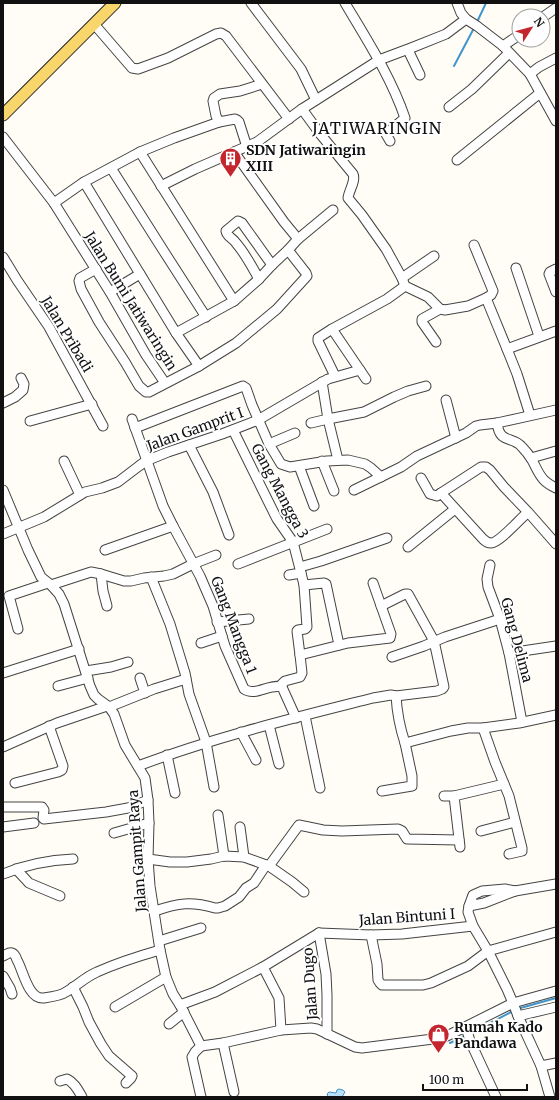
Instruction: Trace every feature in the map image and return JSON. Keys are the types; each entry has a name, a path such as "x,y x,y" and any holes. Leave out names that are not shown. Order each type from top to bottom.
{"main road":[{"path":"3,115 115,3"}],"street":[{"path":"251,3 301,69 316,100"},
{"path":"345,3 379,60 405,118 386,134 390,141"},
{"path":"457,3 461,13 506,50 530,74 556,121"},
{"path":"162,186 195,169 257,142 302,109 379,60 408,50 472,23"},
{"path":"94,24 132,68 138,69 168,58 216,34 221,33 226,36 289,119"},
{"path":"449,107 472,89 511,44"},
{"path":"408,50 420,75"},
{"path":"530,74 539,67 556,58"},
{"path":"219,122 216,116 213,101 214,98 220,94 240,91 262,84"},
{"path":"457,160 540,93"},
{"path":"302,109 353,174 354,179 348,198 386,249 404,282 428,297 440,309 456,309 468,306 491,295 493,291 474,245"},
{"path":"54,203 84,182 140,152 219,122 234,119 237,120 247,147"},
{"name":"Jalan Bumi Jatiwaringin","path":"3,137 54,203 110,292 146,355 165,383 199,366 236,343 278,309 297,286 306,278 306,273 288,250 234,301 176,333"},
{"path":"140,152 234,301"},
{"path":"234,152 284,222 298,239"},
{"path":"111,168 206,317"},
{"name":"Jalan Bumi Jatiwaringin","path":"84,182 176,333 199,366"},
{"path":"288,250 298,239 333,210"},
{"path":"259,279 237,244 228,236 226,231 238,221 242,222 272,265"},
{"path":"335,376 318,341 318,338 387,299 434,256"},
{"name":"Jalan Pribadi","path":"3,257 48,327 103,426"},
{"path":"516,268 539,336"},
{"path":"96,269 80,278 79,281 81,289 99,322 141,389 149,392 165,383"},
{"path":"556,269 549,274 556,292"},
{"path":"110,292 140,274"},
{"path":"486,298 517,374 530,416"},
{"path":"436,342 422,322 422,319 440,309"},
{"path":"332,329 366,379"},
{"path":"507,348 556,331"},
{"name":"Jalan Gamprit I","path":"3,534 44,516 89,490 102,488 118,482 146,461 258,420 322,382 335,376 360,370"},
{"path":"3,403 23,390 24,384 20,378"},
{"path":"322,382 328,419 338,460"},
{"name":"Gang Mangga 1","path":"258,420 246,388 243,386 133,423 160,499 172,526 200,576 213,606 222,636 244,690 254,692 280,686"},
{"path":"311,423 364,412 408,391 426,386"},
{"path":"446,400 456,438"},
{"path":"30,421 92,404"},
{"path":"354,490 381,477 417,456 466,433 476,426 497,424 556,410"},
{"path":"258,420 269,444 281,464 290,467 322,461 348,460 365,464 381,477"},
{"path":"497,424 498,431 502,436 505,439 515,442 521,446 531,458 544,481 556,488"},
{"name":"Gang Mangga 3","path":"234,430 277,519 293,542 304,585 307,627 297,631 300,655"},
{"path":"269,444 295,433"},
{"path":"189,445 213,492 229,535"},
{"path":"531,458 556,451"},
{"path":"64,461 80,495"},
{"path":"322,461 334,491"},
{"path":"300,466 314,506"},
{"path":"421,478 430,494 437,496 481,467 486,467 556,544"},
{"name":"Jalan Gampit Raya","path":"3,490 38,572 41,577 59,594 64,604 94,695 108,706 114,714 125,745 145,778 149,823 148,859 159,946 166,977 173,994 201,1046"},
{"path":"441,493 482,539 492,543 498,540 528,512"},
{"path":"408,546 455,509"},
{"path":"105,550 172,526"},
{"path":"238,564 327,529"},
{"path":"289,575 321,561 387,538"},
{"path":"18,628 9,596 89,573 101,574 124,581 164,576 173,574 216,555"},
{"name":"Gang Delima","path":"490,565 487,579 488,588 500,619 509,653 522,722"},
{"path":"101,574 106,606"},
{"path":"151,577 170,624 185,672 189,694 206,742 214,787"},
{"path":"304,585 324,582 326,584 340,644"},
{"path":"320,788 301,717 284,688 280,686 285,681 300,677 302,673 300,655 340,644 390,638 391,634 373,583"},
{"path":"138,766 206,742 373,698 437,691 442,689 444,686 434,641 408,594 405,594 381,606"},
{"path":"217,622 249,619"},
{"path":"392,657 445,637 500,619"},
{"path":"201,643 222,636"},
{"path":"509,653 556,646"},
{"path":"3,673 79,649"},
{"path":"58,686 128,662"},
{"path":"140,678 145,693"},
{"path":"3,746 49,726 186,679"},
{"path":"382,791 412,786 412,776 406,743 401,731 396,708 396,696"},
{"path":"406,743 451,731 522,722 556,714"},
{"path":"269,725 279,764"},
{"path":"15,783 62,770 63,766 49,726"},
{"path":"483,728 509,796 522,849 522,851 509,854"},
{"path":"241,732 256,760"},
{"path":"167,755 175,794"},
{"path":"444,796 454,796 504,784"},
{"path":"155,911 171,905 184,904 203,905 218,908 225,906 239,898 246,888 254,883 268,866 299,825 323,830 342,831 402,830 407,839 460,844 454,796"},
{"path":"3,807 42,807 44,810 44,819 128,808 148,800"},
{"path":"218,815 224,856"},
{"path":"481,831 515,822"},
{"path":"114,833 149,823"},
{"path":"3,827 34,824"},
{"path":"240,827 244,857"},
{"path":"148,859 170,862 186,862 224,856 244,857 268,866 304,892"},
{"path":"3,874 16,869 56,860 73,859"},
{"path":"16,869 29,883 60,896"},
{"path":"550,1097 542,1066 488,951 472,926 468,912 469,906 484,903 515,891 556,884"},
{"name":"Jalan Bintuni I","path":"319,933 371,936 472,926"},
{"path":"3,956 9,953 14,955 21,966 32,993 39,998 49,997 65,993 94,973 131,959 201,928"},
{"path":"371,936 377,964 378,980 382,985 423,985 446,977 468,966 488,951 556,932"},
{"path":"169,1024 182,1009 263,967 319,933"},
{"name":"Jalan Dugo","path":"319,933 326,974 326,1034"},
{"path":"263,967 279,998 281,1030"},
{"path":"3,976 12,994"},
{"path":"115,1007 166,977"},
{"path":"73,987 101,1044 109,1056 132,1076 126,1083"},
{"path":"201,1097 192,1057 201,1046 223,1043 281,1030 311,1028 317,1029 355,1047 362,1048 441,1038 468,1032 556,991"},
{"path":"516,1010 556,1007"},
{"path":"468,1032 496,1097"},
{"path":"223,1043 234,1092"},
{"path":"542,1066 556,1062"},
{"path":"60,1082 67,1079 72,1081 82,1097"}],"water":[{"path":"339,1089 345,1092 342,1097 328,1097 327,1094 329,1092 336,1093"}],"waterway":[{"path":"477,22 486,3"},
{"path":"454,66 474,28"},
{"path":"517,1009 556,998"},
{"path":"471,1033 513,1011"},
{"path":"450,1043 465,1036"}],"place":[{"name":"SDN Jatiwaringin XIII","path":"231,178"},
{"name":"Rumah Kado Pandawa","path":"438,1054"}],"district":[{"name":"JATIWARINGIN","path":"377,128"}]}
